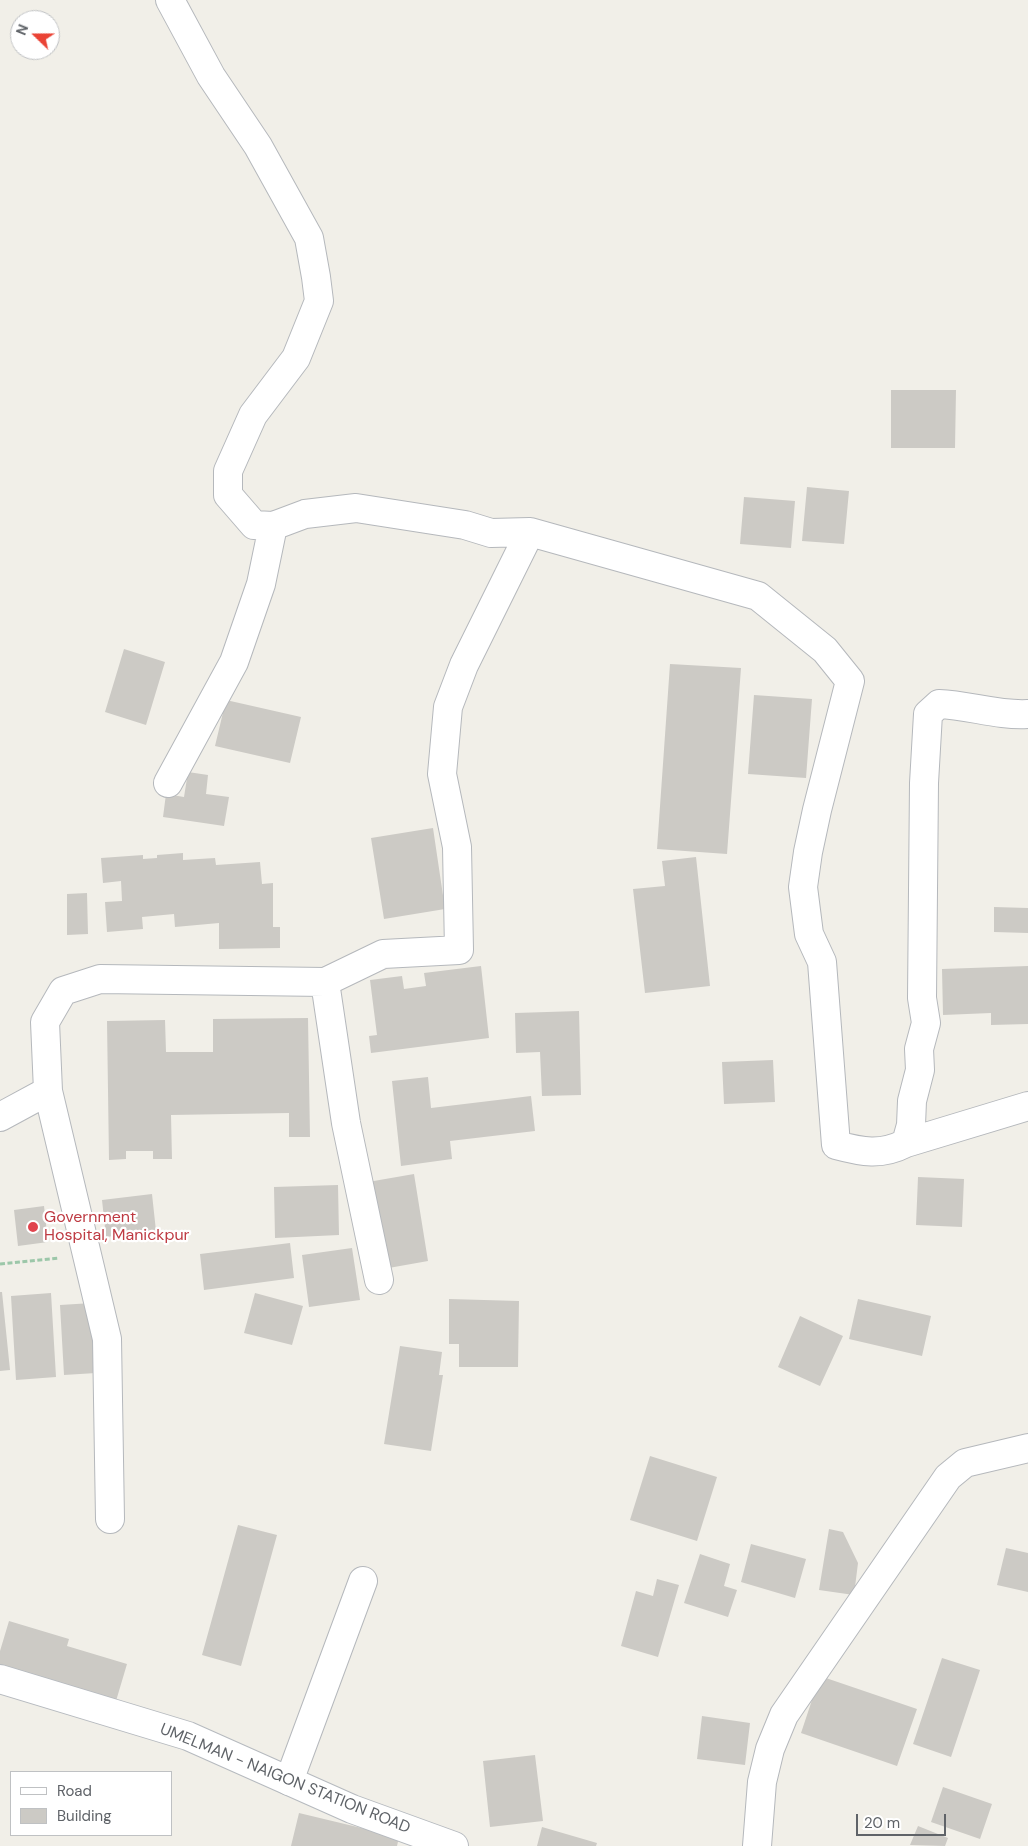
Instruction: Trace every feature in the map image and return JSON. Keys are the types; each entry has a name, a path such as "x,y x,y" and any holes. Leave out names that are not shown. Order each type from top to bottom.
{"street":[{"path":"170,0 211,76 258,146 309,238 319,301 296,358 253,415 228,471 228,495 254,525 272,526 305,514 356,508 465,525 492,533 530,532 758,596 825,650 850,681 808,852 804,887 809,934 822,962 836,1145 859,1151 890,1151 906,1143 1028,1106"},
{"path":"168,783 234,662 260,584 272,526"},
{"path":"110,1519 107,1339 48,1092 45,1022 63,992 100,979 325,982 383,954 459,950 456,847 442,774 448,707 464,665 530,532"},
{"path":"906,1143 911,1125 912,1101 920,1070 919,1049 926,1023 922,988 924,783 928,714 939,704 958,705 1007,716 1028,714"},
{"path":"325,982 346,1123 379,1280"},
{"path":"0,1117 48,1092"},
{"path":"757,1846 762,1782 770,1749 784,1715 801,1690 948,1477 965,1464 1028,1448"},
{"path":"289,1781 363,1581"},
{"name":"UMELMAN - NAIGON STATION ROAD","path":"0,1679 188,1736 352,1809 454,1846"}],"path":[{"path":"0,1264 86,1255"}],"building":[{"path":"891,390 956,390 955,448 891,448"},
{"path":"807,487 849,491 844,544 802,541"},
{"path":"744,497 795,501 791,548 740,544"},
{"path":"124,649 165,662 146,725 105,712"},
{"path":"670,664 741,668 727,854 657,849"},
{"path":"754,695 812,699 806,778 748,774"},
{"path":"226,700 301,717 290,763 215,746"},
{"path":"188,772 208,775 206,794 229,797 224,826 163,817 166,794 184,797"},
{"path":"433,828 445,909 384,919 371,838"},
{"path":"183,853 183,860 215,858 216,865 260,862 262,884 273,883 273,927 280,927 280,948 219,949 219,923 175,927 174,914 142,917 143,929 107,932 105,902 122,901 121,881 103,883 101,858 143,855 143,859 157,858 157,855"},
{"path":"696,857 710,986 645,993 633,889 665,886 662,861"},
{"path":"87,893 88,934 67,935 67,894"},
{"path":"994,907 1028,908 1028,933 994,932"},
{"path":"481,966 489,1038 371,1053 369,1036 377,1035 370,980 402,976 404,989 426,986 424,973"},
{"path":"1028,966 1028,1024 991,1025 991,1013 943,1015 942,969"},
{"path":"579,1011 581,1095 542,1096 540,1052 516,1053 515,1013"},
{"path":"308,1018 310,1137 289,1137 289,1113 171,1115 172,1159 153,1159 153,1151 126,1151 126,1159 109,1160 107,1021 165,1020 166,1052 213,1052 213,1019"},
{"path":"773,1060 775,1102 724,1104 722,1062"},
{"path":"428,1077 431,1108 531,1096 535,1131 450,1141 452,1159 401,1166 392,1081"},
{"path":"414,1174 428,1261 383,1269 368,1182"},
{"path":"918,1177 964,1179 962,1227 916,1225"},
{"path":"338,1185 339,1235 275,1238 274,1187"},
{"path":"152,1194 156,1231 106,1237 102,1200"},
{"path":"44,1206 48,1242 18,1246 14,1210"},
{"path":"290,1243 294,1278 204,1290 200,1254"},
{"path":"352,1248 360,1300 309,1307 302,1255"},
{"path":"0,1292 2,1292 10,1370 0,1371"},
{"path":"51,1293 56,1377 16,1380 11,1296"},
{"path":"255,1293 303,1306 292,1345 244,1333"},
{"path":"449,1299 519,1301 518,1367 459,1367 459,1344 449,1344"},
{"path":"858,1299 931,1316 922,1356 849,1339"},
{"path":"92,1303 96,1373 64,1375 60,1305"},
{"path":"800,1316 843,1336 820,1386 778,1367"},
{"path":"400,1346 442,1352 439,1375 443,1375 431,1451 384,1444"},
{"path":"650,1456 717,1477 697,1541 630,1520"},
{"path":"238,1525 277,1535 241,1666 202,1655"},
{"path":"829,1529 843,1532 858,1563 854,1595 819,1590"},
{"path":"751,1544 806,1559 795,1598 741,1582"},
{"path":"1006,1548 1028,1553 1028,1592 997,1585"},
{"path":"700,1554 730,1564 724,1586 737,1590 728,1617 684,1603"},
{"path":"657,1579 679,1585 658,1657 621,1646 636,1591 653,1596"},
{"path":"9,1621 69,1639 67,1646 127,1664 116,1701 0,1667 0,1651"},
{"path":"942,1658 980,1670 951,1757 913,1744"},
{"path":"820,1676 917,1709 897,1766 801,1733"},
{"path":"702,1716 750,1723 745,1765 697,1759"},
{"path":"535,1755 543,1821 490,1827 483,1761"},
{"path":"943,1787 992,1804 980,1839 931,1822"},
{"path":"299,1813 399,1837 397,1846 291,1846"},
{"path":"918,1826 948,1838 945,1846 910,1845"},
{"path":"542,1827 597,1843 596,1846 537,1846"}],"place":[{"name":"Government Hospital, Manickpur","path":"33,1227"}]}
